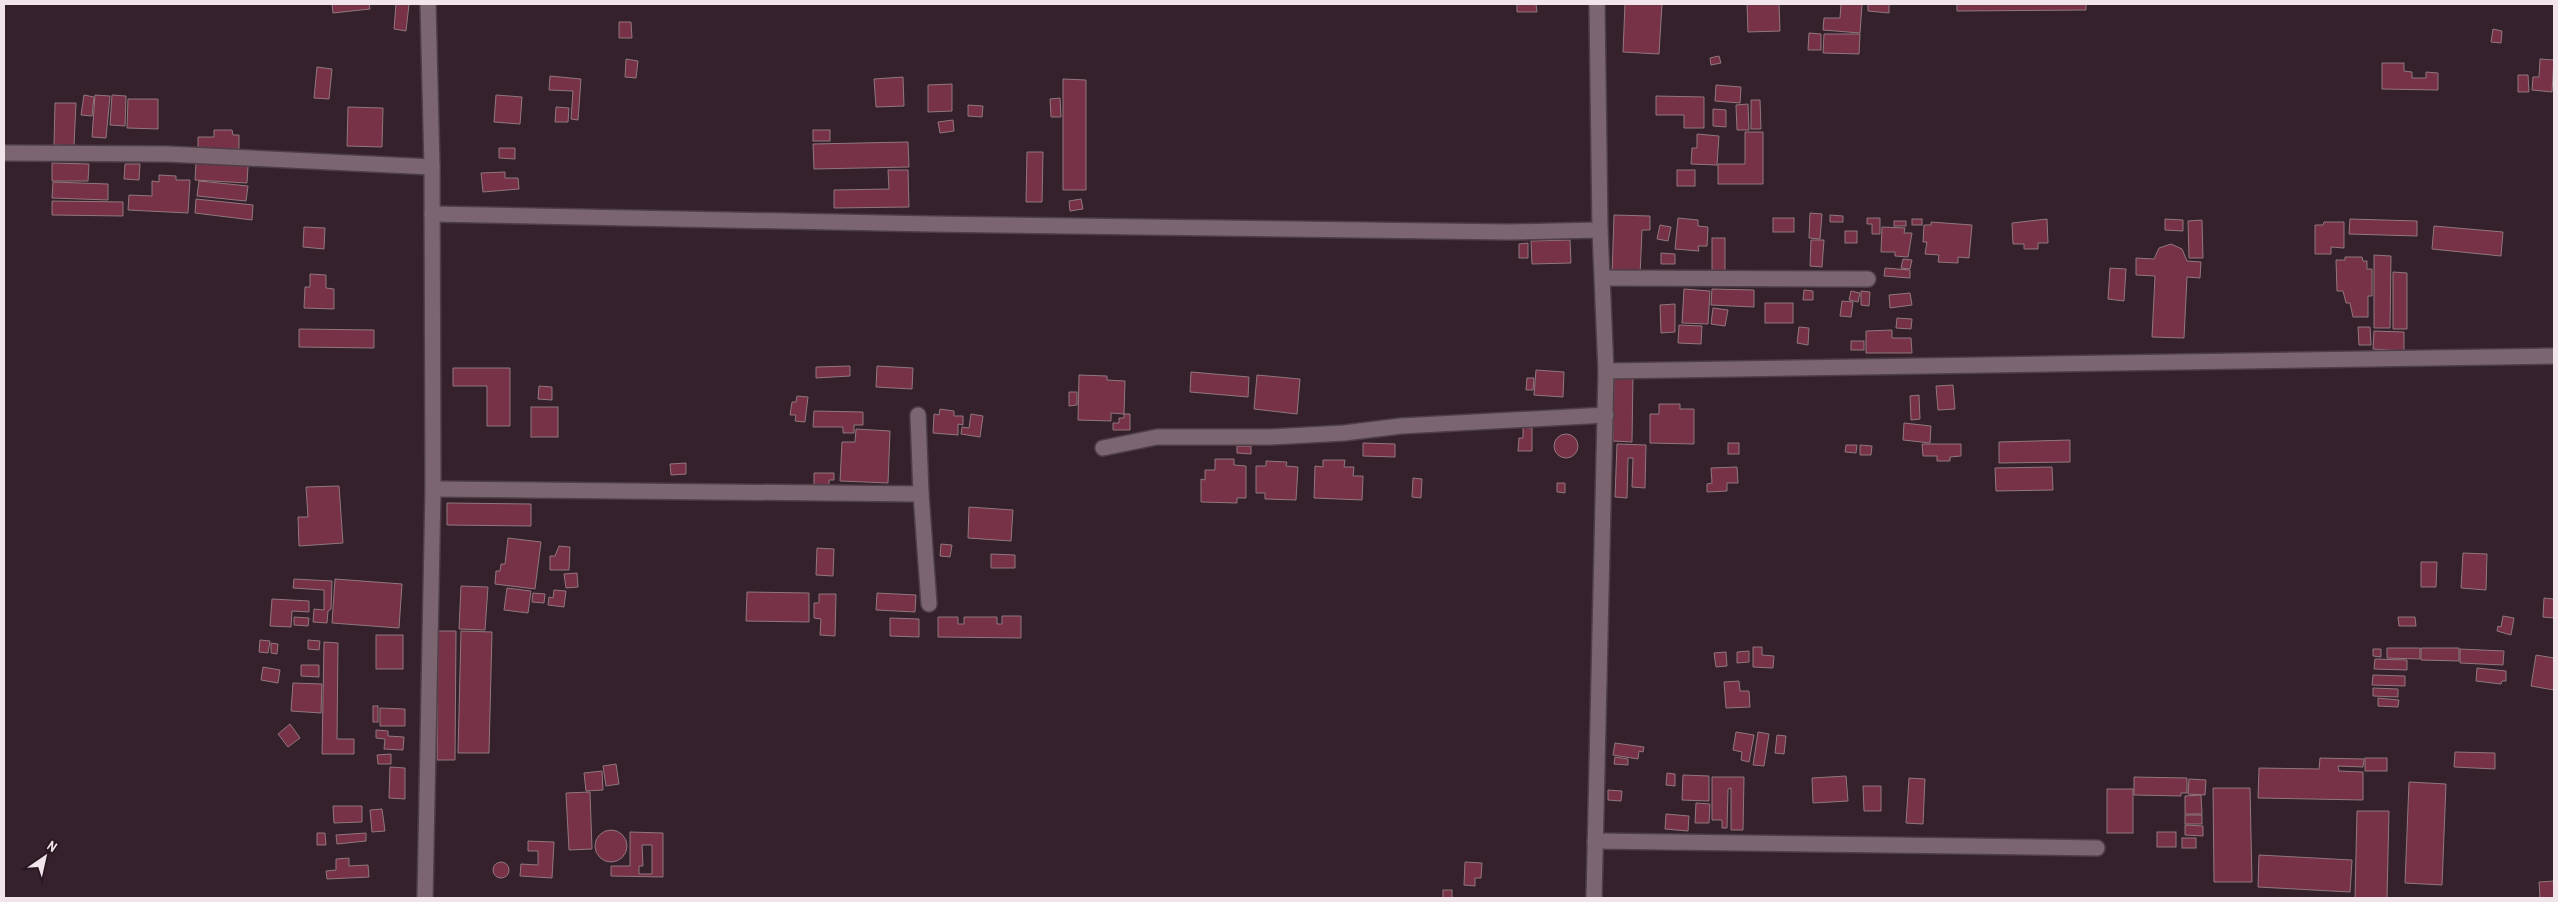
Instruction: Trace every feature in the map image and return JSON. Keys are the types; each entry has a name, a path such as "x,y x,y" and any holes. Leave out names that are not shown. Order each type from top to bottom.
{"street":[{"path":"425,898 433,489 432,167 428,4"},
{"path":"1594,898 1606,415 1604,278 1600,230 1597,4"},
{"path":"4,152 167,154 432,167"},
{"path":"432,214 931,224 1510,232 1600,230"},
{"path":"1604,278 1868,278"},
{"path":"1606,371 2554,356"},
{"path":"918,415 921,494 929,604"},
{"path":"1103,448 1157,437 1270,437 1344,433 1401,426 1606,415"},
{"path":"433,489 921,494"},
{"path":"1595,841 2097,848"}],"building":[{"path":"332,4 369,4 370,9 333,13"},
{"path":"396,4 409,4 406,31 394,29"},
{"path":"1517,4 1536,4 1537,12 1517,12"},
{"path":"1625,4 1662,4 1659,54 1623,52"},
{"path":"1747,4 1779,4 1780,31 1748,32"},
{"path":"1841,4 1862,4 1860,33 1823,30 1824,18 1840,18"},
{"path":"1868,4 1889,4 1889,13 1868,11"},
{"path":"1957,4 2086,4 2086,10 1957,11"},
{"path":"619,22 631,22 632,38 619,38"},
{"path":"2493,29 2502,31 2501,43 2491,42"},
{"path":"1809,33 1821,34 1821,50 1808,50"},
{"path":"1824,34 1860,34 1859,54 1823,53"},
{"path":"1719,56 1721,63 1711,65 1710,58"},
{"path":"626,59 638,61 636,78 625,77"},
{"path":"2540,59 2554,60 2552,92 2532,90 2533,77 2539,77"},
{"path":"2382,63 2404,63 2404,71 2412,72 2412,78 2426,78 2426,72 2438,73 2438,90 2382,89"},
{"path":"317,67 332,69 329,99 314,98"},
{"path":"2518,75 2528,75 2529,92 2518,92"},
{"path":"550,76 581,79 578,120 571,119 573,91 549,90"},
{"path":"903,77 904,106 876,107 874,79"},
{"path":"1063,79 1086,80 1086,190 1063,190"},
{"path":"952,84 952,111 928,112 928,85"},
{"path":"1716,85 1741,87 1740,103 1715,101"},
{"path":"84,95 94,97 92,116 81,115"},
{"path":"95,95 110,96 106,138 92,137"},
{"path":"112,95 126,96 125,126 110,125"},
{"path":"496,95 522,97 520,124 494,122"},
{"path":"1656,96 1704,97 1704,128 1684,128 1684,115 1656,115"},
{"path":"1060,98 1061,117 1051,117 1050,99"},
{"path":"128,99 158,99 158,129 127,128"},
{"path":"1751,100 1760,100 1761,129 1751,129"},
{"path":"55,103 76,103 74,146 54,145"},
{"path":"1748,104 1749,130 1737,130 1736,105"},
{"path":"968,105 983,106 982,117 968,116"},
{"path":"348,107 383,108 382,147 347,146"},
{"path":"556,107 569,108 568,122 555,122"},
{"path":"1713,109 1726,110 1726,127 1713,126"},
{"path":"953,120 954,131 940,133 938,122"},
{"path":"214,130 232,130 233,135 239,135 239,149 198,150 198,137 214,137"},
{"path":"813,130 830,130 830,141 813,141"},
{"path":"1745,132 1763,132 1763,184 1718,184 1718,164 1745,164"},
{"path":"1697,134 1719,136 1717,165 1691,164 1692,148 1697,148"},
{"path":"908,142 909,167 814,169 813,144"},
{"path":"499,148 515,148 515,159 499,158"},
{"path":"1027,152 1043,152 1042,202 1026,202"},
{"path":"52,163 89,164 88,181 52,181"},
{"path":"196,163 248,166 247,183 195,180"},
{"path":"125,164 140,164 139,180 124,179"},
{"path":"888,170 908,170 909,207 834,208 834,190 889,189"},
{"path":"1677,170 1695,170 1695,186 1677,186"},
{"path":"505,172 505,178 518,178 519,189 483,192 481,173"},
{"path":"159,175 176,176 176,180 190,180 188,213 128,210 129,195 152,196 152,181 159,182"},
{"path":"199,181 248,186 246,201 197,196"},
{"path":"53,182 108,184 108,200 52,198"},
{"path":"196,199 253,205 252,220 195,213"},
{"path":"1081,199 1083,209 1070,211 1069,201"},
{"path":"52,201 123,202 123,216 52,215"},
{"path":"1810,213 1822,214 1820,239 1809,238"},
{"path":"1614,215 1650,216 1650,230 1642,230 1640,276 1612,275"},
{"path":"1830,215 1843,216 1843,222 1830,222"},
{"path":"1678,218 1698,220 1698,226 1708,227 1707,246 1698,246 1699,251 1675,249"},
{"path":"1773,218 1794,218 1794,232 1773,232"},
{"path":"1867,218 1880,218 1880,234 1872,234 1872,224 1867,224"},
{"path":"1912,219 1922,219 1922,225 1912,225"},
{"path":"2047,219 2048,243 2038,243 2038,249 2024,249 2024,244 2013,244 2012,223"},
{"path":"2165,219 2183,220 2183,231 2165,230"},
{"path":"2350,219 2417,221 2417,236 2349,234"},
{"path":"2202,220 2203,258 2189,258 2188,221"},
{"path":"1894,221 1906,221 1906,226 1894,226"},
{"path":"1931,222 1972,225 1969,258 1958,257 1958,263 1938,262 1939,255 1925,254 1927,242 1923,242 1924,225 1931,225"},
{"path":"2324,222 2344,222 2344,248 2331,247 2331,254 2315,254 2315,225 2323,225"},
{"path":"1660,225 1671,227 1668,241 1657,239"},
{"path":"2434,226 2503,232 2501,256 2432,249"},
{"path":"304,227 325,228 324,249 303,247"},
{"path":"1882,227 1905,228 1904,233 1912,233 1908,257 1895,256 1895,252 1881,252"},
{"path":"1845,231 1857,231 1857,243 1845,243"},
{"path":"1712,238 1725,238 1725,275 1712,275"},
{"path":"1570,240 1571,263 1532,264 1531,241"},
{"path":"1811,240 1824,240 1822,267 1810,266"},
{"path":"1528,243 1528,258 1519,258 1519,244"},
{"path":"2171,244 2182,249 2187,261 2201,262 2200,278 2187,277 2184,338 2152,337 2155,276 2136,275 2136,258 2154,259 2159,248"},
{"path":"1661,253 1675,254 1675,264 1661,264"},
{"path":"2374,255 2391,256 2390,328 2374,328"},
{"path":"2345,257 2362,257 2363,261 2367,261 2367,269 2372,269 2372,296 2368,296 2368,317 2353,317 2350,303 2346,303 2343,291 2337,291 2336,260 2345,260"},
{"path":"1903,259 1912,260 1910,269 1901,268"},
{"path":"1885,268 1910,270 1910,278 1884,276"},
{"path":"2110,268 2126,269 2124,301 2108,299"},
{"path":"2393,272 2407,273 2407,329 2393,329"},
{"path":"310,274 326,275 326,288 334,289 334,309 304,308 305,287 310,287"},
{"path":"1684,289 1710,291 1708,324 1682,323"},
{"path":"1712,289 1754,290 1754,307 1711,305"},
{"path":"1804,290 1813,291 1813,300 1803,300"},
{"path":"1851,291 1860,293 1858,302 1849,300"},
{"path":"1861,291 1870,292 1869,306 1861,305"},
{"path":"1910,293 1912,305 1890,308 1889,295"},
{"path":"1842,301 1853,302 1851,317 1840,316"},
{"path":"1765,303 1793,303 1793,323 1765,323"},
{"path":"1675,304 1675,332 1661,333 1660,305"},
{"path":"1713,308 1728,310 1725,326 1711,324"},
{"path":"1897,318 1912,319 1911,329 1896,328"},
{"path":"1679,325 1702,326 1701,344 1678,343"},
{"path":"1799,327 1809,328 1808,345 1797,343"},
{"path":"2358,327 2370,327 2371,345 2359,345"},
{"path":"299,329 374,330 374,348 299,347"},
{"path":"1892,330 1892,338 1911,338 1912,353 1866,353 1866,331"},
{"path":"2374,331 2404,332 2404,351 2373,349"},
{"path":"1851,341 1864,341 1864,350 1851,350"},
{"path":"850,366 850,376 816,378 816,367"},
{"path":"877,366 913,368 912,389 876,387"},
{"path":"453,368 510,368 510,426 487,426 487,386 453,386"},
{"path":"1536,370 1564,372 1563,397 1534,395"},
{"path":"1191,372 1249,377 1248,397 1190,392"},
{"path":"1614,373 1633,374 1632,442 1613,441"},
{"path":"1079,375 1107,376 1107,380 1125,381 1124,414 1111,413 1111,421 1078,420"},
{"path":"1257,375 1300,379 1297,414 1254,409"},
{"path":"1527,378 1534,378 1533,390 1526,390"},
{"path":"1953,385 1955,409 1938,410 1936,386"},
{"path":"539,386 552,387 552,400 538,399"},
{"path":"1069,392 1077,392 1077,405 1069,406"},
{"path":"1919,395 1920,419 1911,420 1910,396"},
{"path":"797,396 808,397 805,422 795,421 796,415 790,415 792,402 796,402"},
{"path":"1659,404 1680,404 1680,409 1694,409 1694,444 1650,443 1650,414 1659,414"},
{"path":"531,407 558,407 558,437 531,437"},
{"path":"940,409 954,411 954,416 963,416 963,425 958,424 958,435 933,433 934,414 939,415"},
{"path":"814,411 863,412 863,425 854,425 854,433 843,433 843,427 813,427"},
{"path":"971,414 983,416 980,437 961,434 962,427 969,428"},
{"path":"1124,414 1130,414 1130,430 1113,430 1113,423 1119,423 1119,418 1124,418"},
{"path":"1904,423 1931,426 1930,443 1903,440"},
{"path":"1523,427 1532,428 1532,451 1518,451 1519,438 1523,438"},
{"path":"856,429 890,431 888,483 840,481 842,442 855,442"},
{"path":"1566,434 1575,437 1578,446 1575,455 1566,458 1557,455 1554,446 1557,437"},
{"path":"2070,440 2070,462 1999,463 1999,442"},
{"path":"1363,443 1395,444 1395,457 1363,456"},
{"path":"1728,443 1739,443 1739,454 1728,454"},
{"path":"1617,444 1646,445 1645,488 1632,487 1633,458 1628,458 1627,498 1615,497"},
{"path":"1922,444 1961,444 1961,456 1950,457 1950,461 1937,461 1937,456 1923,456"},
{"path":"1846,445 1857,445 1856,453 1845,452"},
{"path":"1860,445 1872,446 1871,455 1860,455"},
{"path":"1237,446 1251,446 1251,454 1237,453"},
{"path":"1215,459 1234,459 1234,465 1246,466 1246,498 1237,498 1237,503 1201,502 1201,479 1205,480 1205,470 1215,470"},
{"path":"1323,460 1345,460 1344,467 1354,467 1353,476 1363,476 1362,500 1314,498 1315,466 1323,467"},
{"path":"1266,461 1287,462 1286,466 1298,467 1296,500 1265,499 1265,493 1256,493 1256,466 1266,466"},
{"path":"686,463 686,474 671,475 670,464"},
{"path":"1737,467 1738,483 1727,483 1727,491 1707,492 1707,484 1712,483 1711,468"},
{"path":"2052,467 2053,490 1996,491 1995,468"},
{"path":"814,473 834,473 834,480 829,480 829,485 814,485"},
{"path":"1413,478 1422,479 1421,498 1412,497"},
{"path":"1557,483 1565,483 1565,493 1557,492"},
{"path":"339,486 343,543 299,546 298,517 308,517 306,487"},
{"path":"447,503 531,504 531,526 447,525"},
{"path":"969,507 1013,510 1011,541 968,538"},
{"path":"508,538 541,542 535,589 495,584 496,571 500,571 501,564 505,564"},
{"path":"941,544 952,545 950,557 940,556"},
{"path":"559,546 570,547 569,570 550,570 550,556 555,556"},
{"path":"817,548 834,549 833,576 816,575"},
{"path":"2463,553 2487,554 2486,590 2461,588"},
{"path":"991,554 1015,555 1015,568 991,568"},
{"path":"2421,562 2437,562 2436,587 2421,587"},
{"path":"577,573 578,587 566,588 564,574"},
{"path":"294,579 332,581 331,609 328,611 327,623 313,622 314,609 324,610 324,590 293,588"},
{"path":"335,579 402,584 399,628 332,623"},
{"path":"461,586 488,587 485,630 459,629"},
{"path":"507,588 531,591 528,613 504,610"},
{"path":"554,590 566,591 564,607 548,605 549,597 553,598"},
{"path":"747,592 809,593 809,622 746,621"},
{"path":"533,593 545,594 544,603 532,602"},
{"path":"877,593 916,595 915,612 876,610"},
{"path":"819,594 836,594 835,636 820,635 821,619 814,618 814,603 819,603"},
{"path":"2544,598 2554,599 2554,618 2543,617"},
{"path":"272,599 309,601 309,612 292,611 291,627 270,626"},
{"path":"1002,616 1021,616 1021,638 938,637 938,617 958,617 958,624 964,624 964,617 997,617 997,624 1002,624"},
{"path":"2503,616 2514,618 2511,635 2497,631 2498,626 2501,627"},
{"path":"294,617 309,618 308,626 294,625"},
{"path":"2398,617 2415,617 2416,626 2399,626"},
{"path":"890,618 919,619 919,637 890,636"},
{"path":"438,631 456,631 455,760 437,760"},
{"path":"461,631 492,632 489,753 458,753"},
{"path":"376,635 403,635 403,669 376,669"},
{"path":"260,640 270,641 268,653 259,652"},
{"path":"308,640 320,641 319,650 308,649"},
{"path":"324,642 338,643 337,739 354,739 354,754 322,754"},
{"path":"271,643 278,644 277,654 271,653"},
{"path":"1753,647 1762,647 1762,655 1774,656 1773,668 1753,667"},
{"path":"2387,648 2420,648 2420,659 2387,658"},
{"path":"2421,648 2459,648 2459,661 2421,660"},
{"path":"2373,649 2381,649 2381,657 2373,656"},
{"path":"2460,649 2504,651 2503,665 2460,663"},
{"path":"1749,651 1749,662 1737,663 1737,652"},
{"path":"1726,652 1727,666 1716,667 1714,653"},
{"path":"2536,655 2554,658 2554,690 2531,686"},
{"path":"2375,659 2407,660 2407,670 2374,669"},
{"path":"301,665 319,665 319,677 301,676"},
{"path":"263,667 280,670 278,683 261,680"},
{"path":"2477,668 2506,671 2506,681 2502,681 2501,684 2476,681"},
{"path":"2373,675 2405,676 2405,686 2372,685"},
{"path":"1739,681 1740,691 1749,691 1750,707 1726,708 1724,682"},
{"path":"293,683 322,684 321,713 291,711"},
{"path":"2373,688 2398,689 2398,697 2373,696"},
{"path":"2378,698 2399,700 2398,707 2378,706"},
{"path":"373,706 378,706 378,722 373,722"},
{"path":"380,708 405,709 405,726 380,726"},
{"path":"290,724 300,738 288,747 278,734"},
{"path":"376,730 388,731 388,736 404,737 403,750 384,749 385,739 376,738"},
{"path":"1736,732 1754,735 1749,762 1741,760 1742,752 1733,750"},
{"path":"1758,732 1769,734 1764,766 1753,765"},
{"path":"1777,735 1786,736 1784,754 1775,753"},
{"path":"1615,743 1644,747 1643,752 1639,751 1638,759 1613,755"},
{"path":"2455,752 2495,753 2495,769 2454,767"},
{"path":"391,754 391,764 378,764 377,755"},
{"path":"1615,757 1628,759 1628,765 1614,764"},
{"path":"2320,758 2364,759 2363,767 2338,766 2339,771 2363,772 2363,800 2258,798 2259,768 2319,769"},
{"path":"2365,758 2387,758 2387,771 2365,771"},
{"path":"616,764 619,784 606,786 603,766"},
{"path":"390,767 405,768 405,799 389,798"},
{"path":"602,771 603,790 586,791 584,773"},
{"path":"1667,773 1675,774 1675,786 1666,785"},
{"path":"1683,775 1709,776 1709,801 1682,800"},
{"path":"1846,776 1848,801 1813,803 1812,778"},
{"path":"1712,777 1744,777 1743,830 1731,830 1731,788 1728,789 1727,828 1722,828 1722,820 1712,820"},
{"path":"2134,777 2187,778 2187,793 2181,793 2181,796 2134,795"},
{"path":"1909,778 1925,779 1923,824 1906,823"},
{"path":"2189,779 2206,780 2205,795 2188,794"},
{"path":"2409,782 2446,784 2442,885 2405,883"},
{"path":"1863,786 1881,786 1881,811 1864,811"},
{"path":"2213,788 2250,788 2252,882 2214,882"},
{"path":"2107,789 2133,789 2133,833 2107,833"},
{"path":"1608,790 1622,791 1621,801 1608,800"},
{"path":"590,792 592,849 569,850 566,793"},
{"path":"2201,795 2202,814 2185,814 2185,796"},
{"path":"1696,803 1710,804 1709,823 1695,823"},
{"path":"333,806 362,806 362,822 334,823"},
{"path":"382,809 385,831 372,832 370,810"},
{"path":"2357,811 2389,811 2387,898 2355,898"},
{"path":"1666,814 1689,816 1688,831 1665,829"},
{"path":"2185,815 2202,815 2202,824 2185,824"},
{"path":"2185,825 2203,826 2203,836 2185,835"},
{"path":"611,830 622,835 627,846 622,857 611,862 600,857 595,846 600,835"},
{"path":"630,832 663,833 663,877 611,876 611,866 630,866","holes":["642,845 652,845 652,874 639,874 639,866 643,866"]},
{"path":"2157,832 2176,832 2176,847 2157,847"},
{"path":"317,833 325,833 326,845 317,845"},
{"path":"366,833 366,841 337,844 336,835"},
{"path":"2182,838 2196,838 2196,848 2182,848"},
{"path":"528,841 554,842 552,878 520,876 521,864 538,865 538,851 528,851"},
{"path":"2259,855 2352,860 2350,892 2258,887"},
{"path":"349,858 349,866 368,865 369,877 327,879 326,871 336,870 336,859"},
{"path":"501,862 507,864 509,870 507,876 501,878 495,876 493,870 495,864"},
{"path":"1465,862 1482,863 1481,878 1475,878 1475,886 1464,885"},
{"path":"2554,881 2554,898 2540,898 2539,882"},
{"path":"1443,890 1452,890 1452,898 1443,898"}]}
